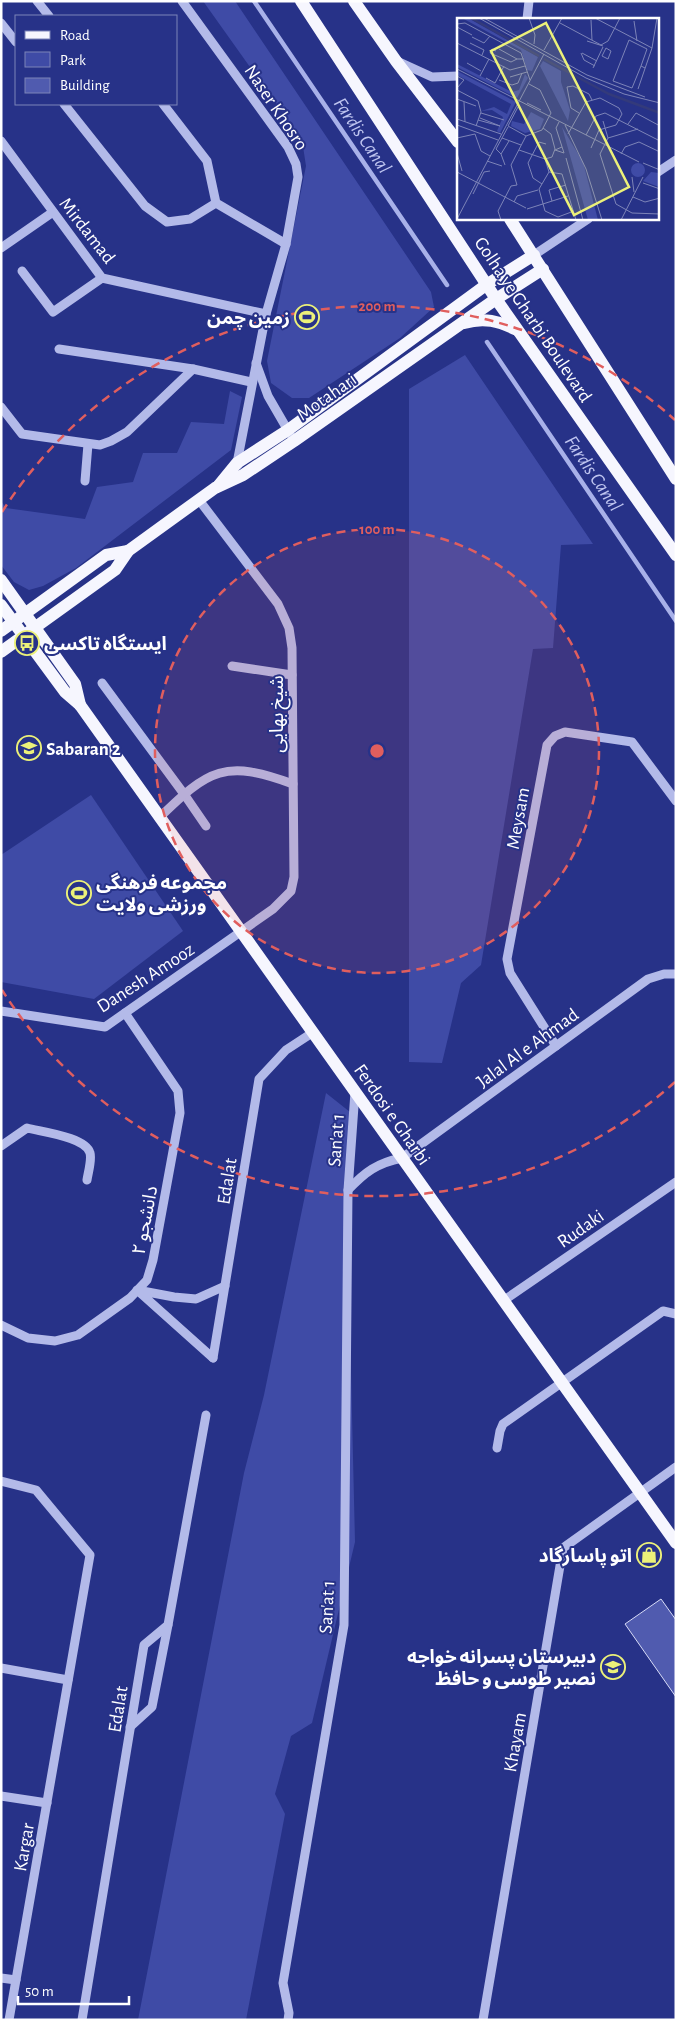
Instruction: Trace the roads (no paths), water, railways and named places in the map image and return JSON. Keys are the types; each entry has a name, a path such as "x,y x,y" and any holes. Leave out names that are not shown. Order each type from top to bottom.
{"main road":[{"name":"Golha ye Gharbi Boulevard","path":"301,1 486,285 676,555"},
{"path":"354,1 396,61 457,141"},
{"name":"Golha ye Gharbi Boulevard","path":"511,220 676,479"},
{"path":"216,488 237,463 288,430 486,285 534,255"},
{"name":"Motahari","path":"1,652 115,570 128,551 216,488 243,475 294,441 496,298 543,269"},
{"path":"460,324 474,320 489,320 504,323 517,330"},
{"name":"Motahari","path":"1,631 106,555 128,551"},
{"name":"Ferdosi e Gharbi","path":"1,580 75,684 80,705"},
{"name":"Ferdosi e Gharbi","path":"1,605 65,692 80,705 676,1543"}],"street":[{"path":"37,1 48,15"},
{"name":"Naser Khosro","path":"182,1 288,147 296,164 298,177 286,244 266,314 251,382 237,463"},
{"path":"527,18 529,1"},
{"path":"1,23 15,41"},
{"path":"396,61 432,77 457,76"},
{"path":"65,105 145,206 167,222 190,219 216,203"},
{"path":"164,105 207,161 216,203 286,244"},
{"name":"Mirdamad","path":"1,140 102,278 266,314"},
{"path":"660,171 676,160"},
{"path":"1,248 53,212"},
{"path":"534,255 586,220"},
{"path":"22,271 53,312 102,278"},
{"path":"59,349 193,369 251,382"},
{"path":"256,362 265,390 294,441"},
{"path":"1,407 22,434 100,445 127,432 193,369"},
{"path":"85,481 88,444"},
{"path":"237,463 243,475"},
{"name":"شیخ بهایی","path":"200,500 278,604 289,628 292,648 294,877 291,891 273,909 241,933"},
{"path":"232,666 292,675"},
{"path":"102,683 206,826"},
{"name":"Meysam","path":"556,1046 510,973 507,959 546,745 555,736 565,732 632,742 676,801"},
{"path":"159,818 184,794 208,777 227,770 264,773 293,784"},
{"name":"Danesh Amooz","path":"1,1011 105,1027 241,933"},
{"name":"Jalal Al e Ahmad","path":"402,1158 648,979 664,974 676,974"},
{"name":"دانشجو ۲","path":"1,1324 28,1338 55,1341 78,1335 130,1298 147,1280 154,1260 180,1113 178,1091 125,1013"},
{"name":"Edalat","path":"137,1290 213,1358 259,1079 286,1050 312,1033"},
{"name":"San'at 1","path":"288,2020 289,2013 283,1983 344,1625 348,1190 355,1092"},
{"path":"1,1146 27,1128 77,1140 86,1145 90,1154 88,1180"},
{"name":"San'at 1","path":"348,1190 364,1173 384,1162 402,1158"},
{"name":"Rudaki","path":"503,1301 676,1182"},
{"path":"137,1290 196,1299 225,1286"},
{"path":"497,1448 503,1424 663,1311 676,1314"},
{"path":"130,1727 152,1706 206,1415"},
{"name":"Khayam","path":"483,2020 563,1548 676,1467"},
{"name":"Kargar","path":"1,1482 36,1490 90,1555 9,2020"},
{"name":"Edalat","path":"82,2020 144,1645 168,1625"},
{"path":"1,1668 68,1680"},
{"path":"1,1796 47,1803"},
{"path":"1,1978 16,1980"}],"waterway":[{"name":"Fardis Canal","path":"254,1 447,285"},
{"name":"Fardis Canal","path":"487,342 676,621"}],"place":[{"name":"زمین چمن","path":"307,317"},
{"name":"ایستگاه تاکسی","path":"27,643"},
{"name":"Sabaran 2","path":"29,748"},
{"name":"مجموعه فرهنگی ورزشی ولایت","path":"79,893"},
{"name":"اتو پاسارگاد","path":"649,1555"},
{"name":"دبیرستان پسرانه خواجه نصیر طوسی و حافظ","path":"613,1667"}]}
